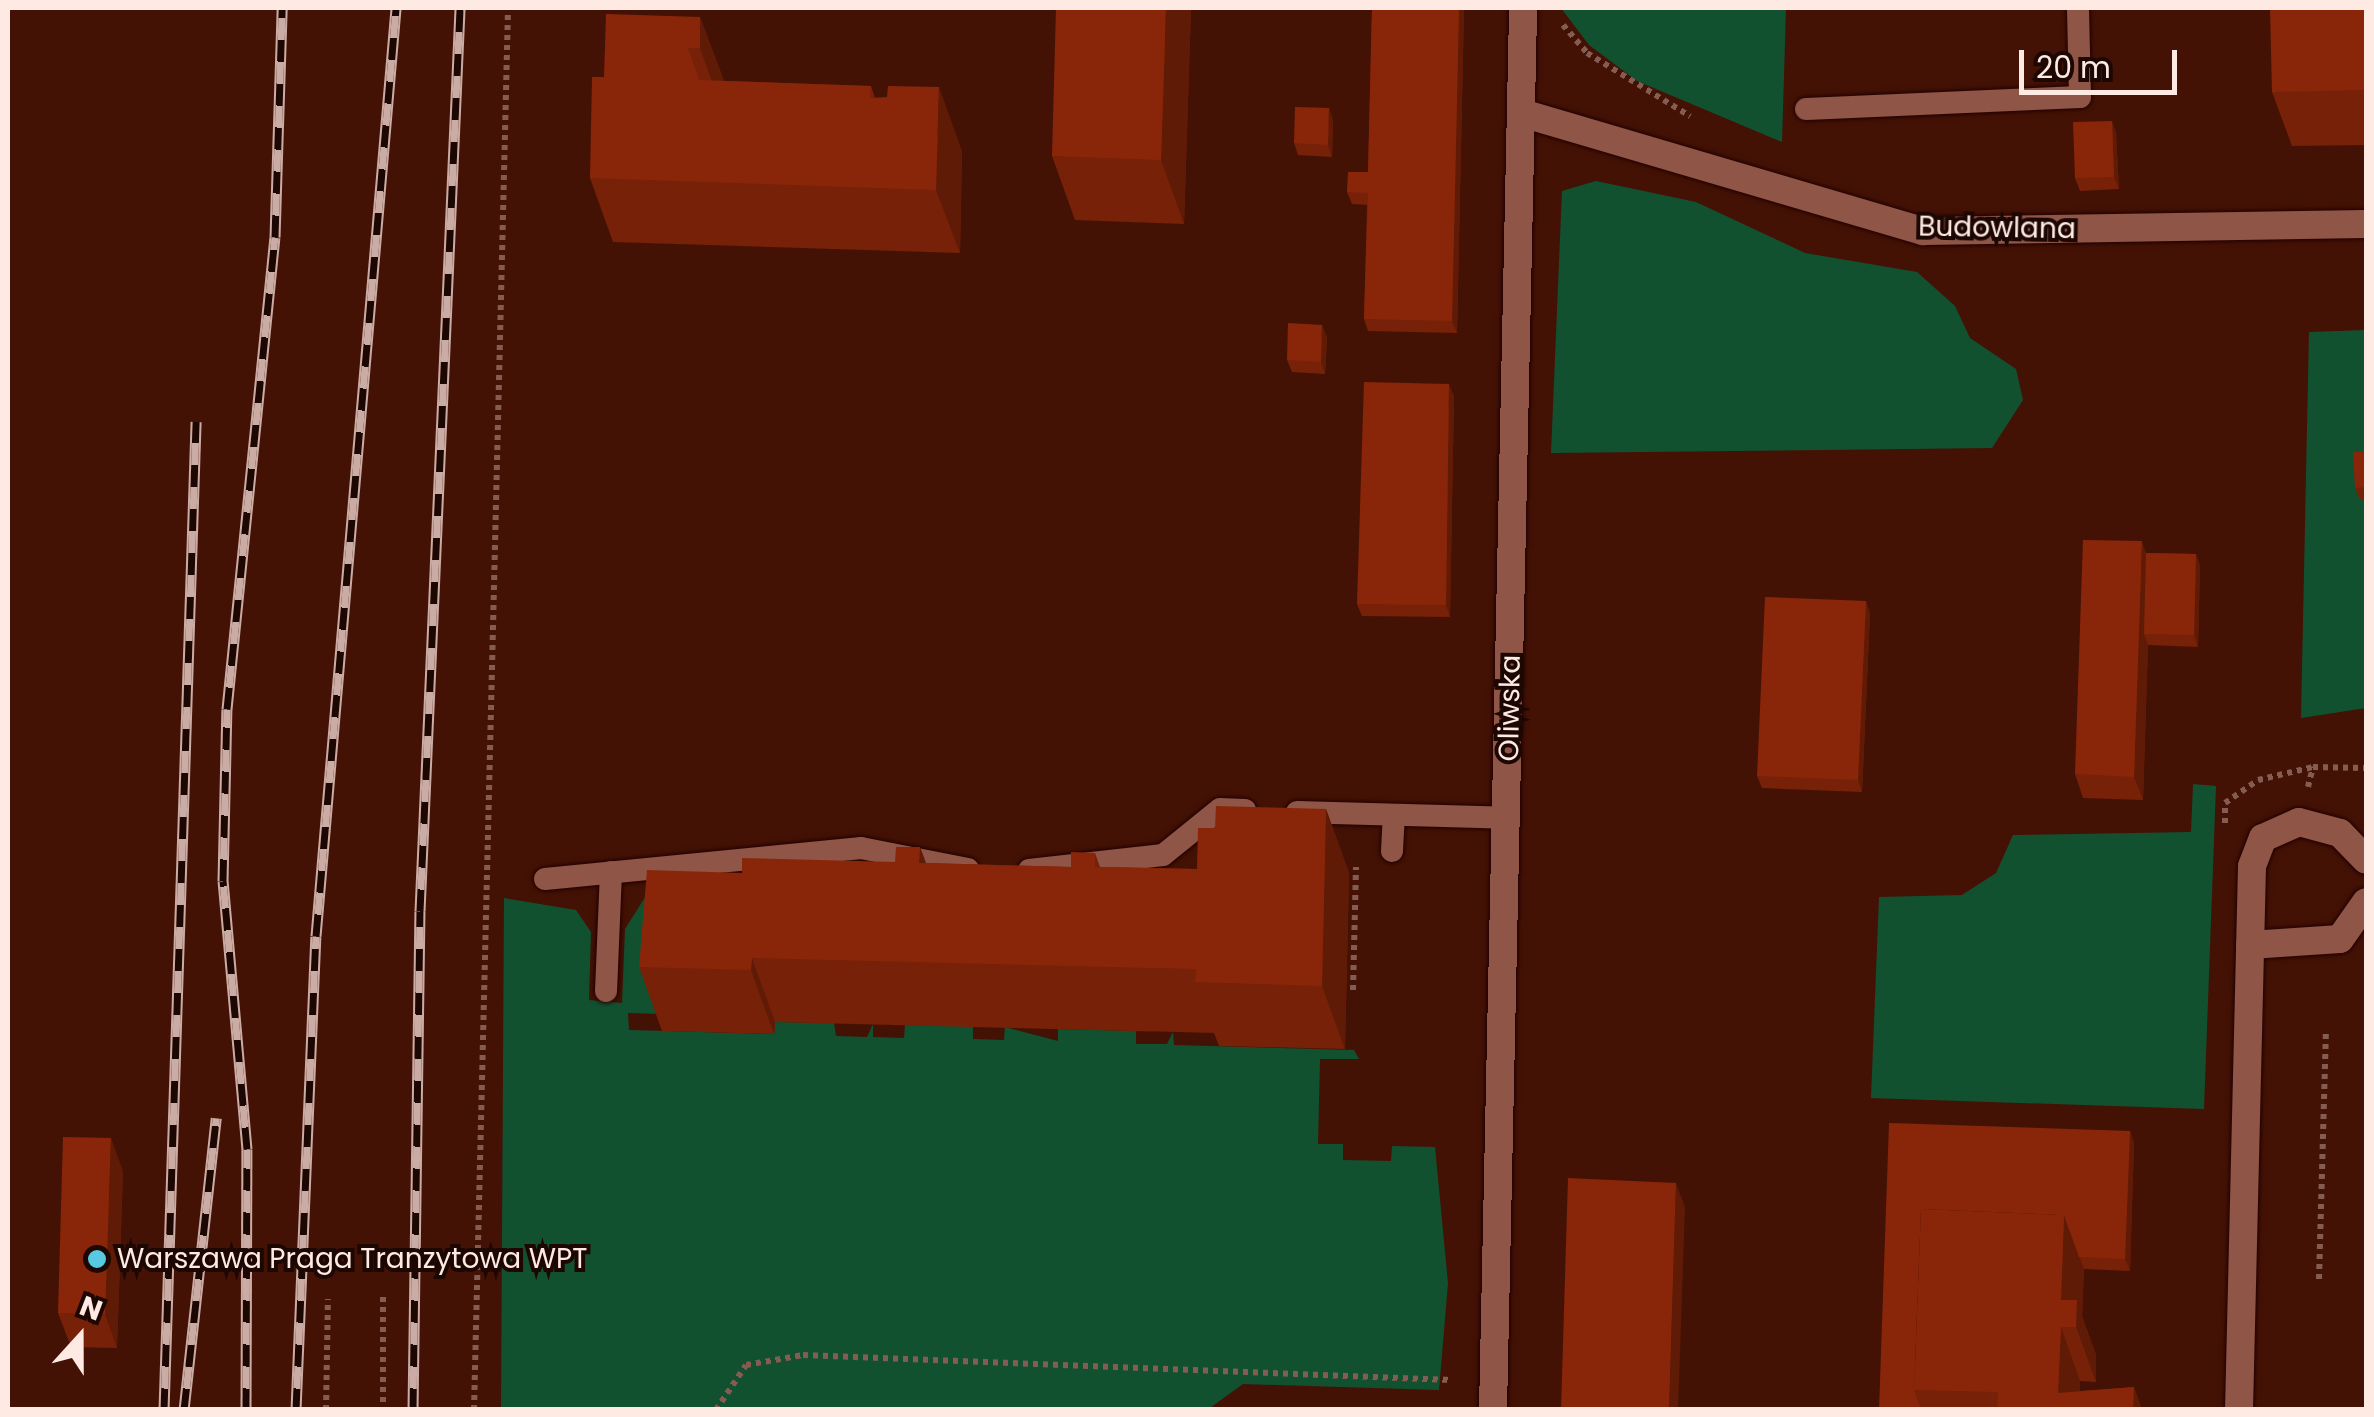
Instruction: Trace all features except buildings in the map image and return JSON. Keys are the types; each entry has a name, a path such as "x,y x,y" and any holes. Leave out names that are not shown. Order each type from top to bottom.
{"street":[{"name":"Oliwska","path":"1494,1395 1525,114 1523,8"},
{"name":"Budowlana","path":"1525,114 1923,231 2366,224"},
{"path":"2239,1410 2250,945 2263,838 2299,822 2340,833 2366,860"},
{"path":"2250,945 2340,939 2366,902"}],"lane":[{"path":"1806,109 2080,97 2078,8"},
{"path":"545,879 861,848 1000,873 1163,855 1220,809 1507,818"},
{"path":"1392,851 1394,814"},
{"path":"606,990 611,872"}],"path":[{"path":"474,1410 508,8"},
{"path":"1555,8 1587,53 1700,121"},
{"path":"2299,822 2313,767 2366,768"},
{"path":"1353,990 1356,857"},
{"path":"2320,1279 2326,1031"},
{"path":"383,1297 383,1410"},
{"path":"326,1410 328,1300"},
{"path":"716,1410 746,1365 803,1355 1494,1395"}],"green space":[{"path":"1561,8 1786,8 1782,142 1637,81 1589,45"},
{"path":"1596,181 1696,202 1805,253 1917,272 1955,306 1970,338 2016,369 2023,400 1992,448 1551,453 1562,191"},
{"path":"2366,330 2366,708 2301,718 2309,332"},
{"path":"2193,784 2216,786 2204,1109 1871,1098 1879,897 1962,895 1996,873 2013,835 2191,832"},
{"path":"649,891 662,1014 628,1013 629,1030 774,1034 775,1022 834,1023 836,1036 867,1037 873,1024 873,1037 904,1038 905,1025 973,1026 973,1039 1004,1040 1005,1027 1058,1041 1058,1029 1136,1031 1136,1044 1167,1044 1173,1032 1174,1045 1354,1050 1359,1059 1320,1059 1318,1144 1343,1144 1343,1160 1391,1161 1392,1146 1435,1147 1448,1283 1439,1390 1243,1384 1207,1410 501,1410 504,898 576,910 591,932 589,1000 622,1003 625,929"}],"railway":[{"path":"246,1410 247,1149 223,881 227,709 275,237 282,8"},
{"path":"296,1410 316,936 396,8"},
{"path":"413,1410 420,911 460,8"},
{"path":"164,1410 196,422"},
{"path":"184,1410 216,1118"}],"place":[{"name":"Warszawa Praga Tranzytowa WPT","path":"97,1259"}]}
